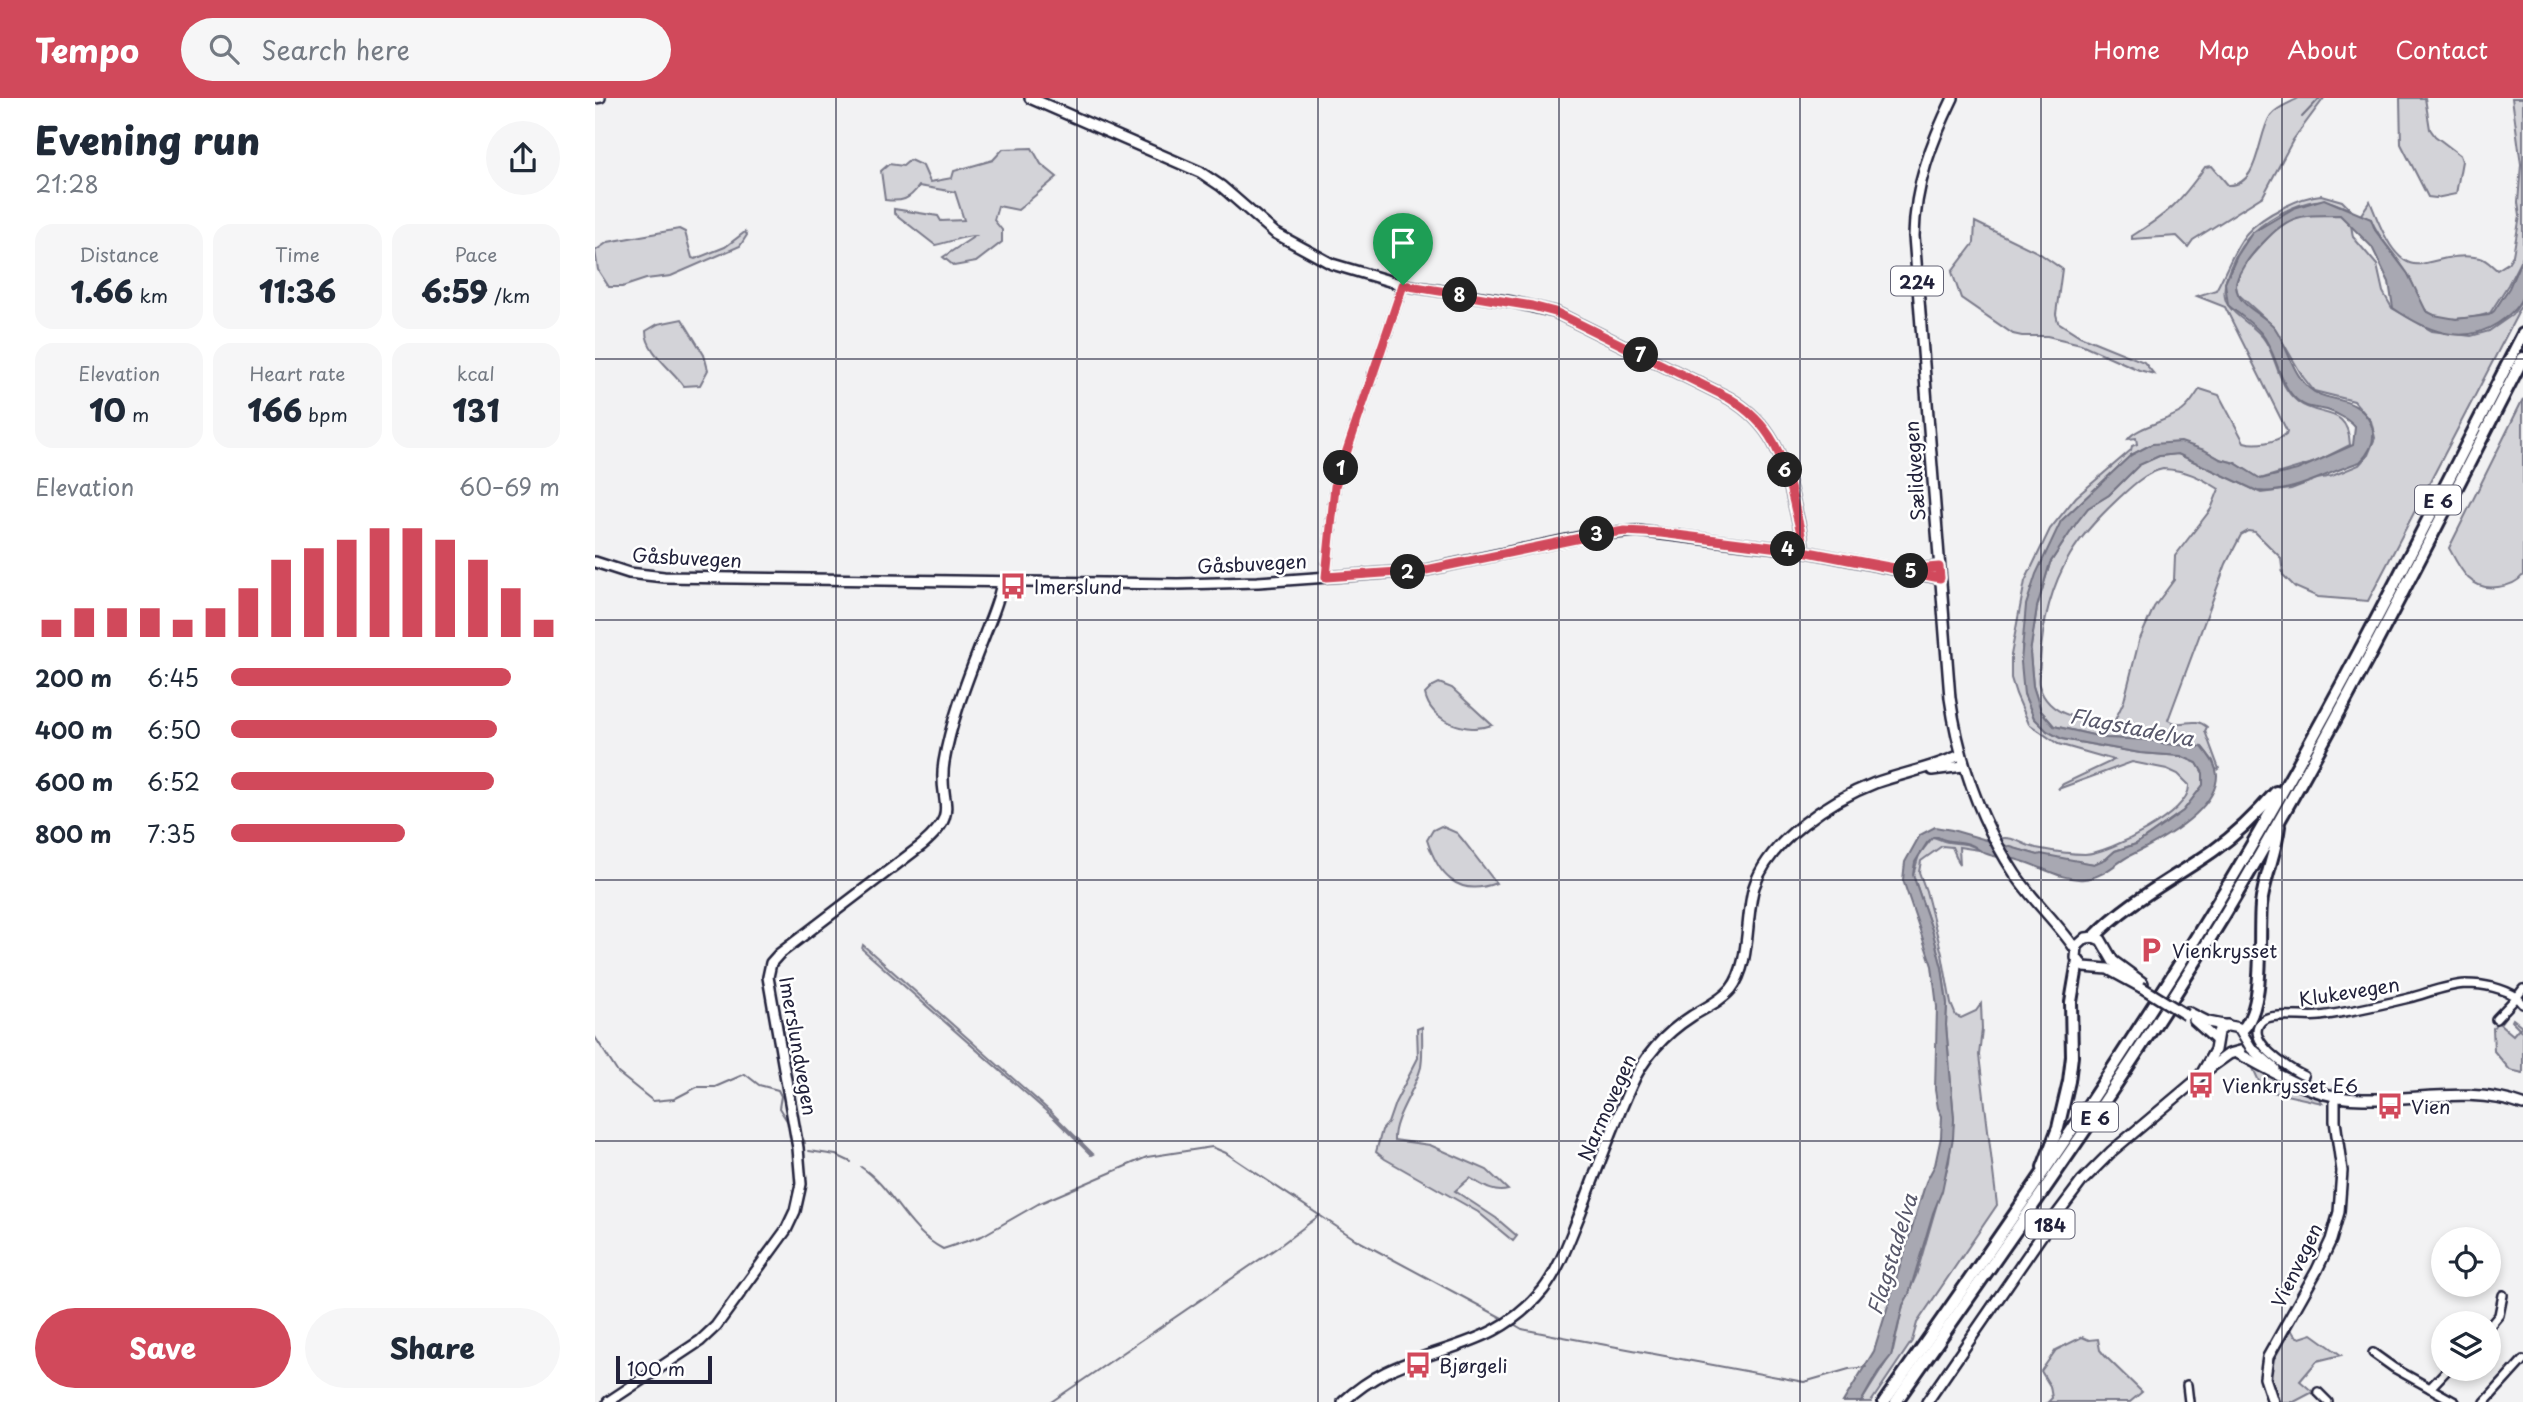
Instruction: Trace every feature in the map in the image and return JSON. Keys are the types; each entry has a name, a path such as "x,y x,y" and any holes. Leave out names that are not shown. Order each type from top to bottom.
{"highway":[{"name":"E 6","path":"1884,1402 2041,1176 2179,964 2294,771 2523,334"},
{"name":"E 6","path":"1896,1402 2131,1063 2279,822 2405,587 2523,358"},
{"name":"E 6","path":"2090,938 2135,903 2227,841 2265,805 2294,771"},
{"name":"E 6","path":"2244,1035 2251,1020 2256,997 2262,902 2267,873 2278,840 2279,822"},
{"name":"E 6","path":"2041,1176 2061,1118 2070,1081 2073,983 2077,956"}],"main road":[{"path":"1030,98 1200,173 1221,186 1275,233 1306,252 1343,268 1403,285 1555,312 1740,405 1762,424 1780,454 1803,551"},
{"name":"Sælidvegen","path":"1953,98 1925,162 1917,192 1914,221 1949,698 1963,765 1995,840 2027,890 2057,925"},
{"name":"Gåsbuvegen","path":"595,562 629,573 664,577 1218,583 1436,569 1625,531 1803,551 1940,578"},
{"name":"Gåsbuvegen","path":"1905,570 1939,567"},
{"name":"Imerslundvegen","path":"608,1402 700,1341 716,1326 790,1223 799,1197 800,1175 795,1122 769,981 771,963 940,829 947,806 943,777 945,757 959,706 1002,582"},
{"name":"Narmovegen","path":"1343,1402 1387,1371 1474,1341 1501,1326 1543,1290 1557,1267 1625,1099 1644,1062 1665,1036 1721,998 1735,982 1742,964 1753,889 1767,859 1788,836 1842,800 1874,784 1960,755"},
{"name":"Narmovegen","path":"1916,771 1963,765"},
{"name":"224","path":"2057,925 2073,934 2104,943 2107,953 2142,985"},
{"name":"224","path":"2057,925 2088,968 2099,967 2114,971 2187,1013 2208,1022 2235,1026 2281,1075"},
{"path":"2077,956 2080,943 2090,938"},
{"path":"2099,967 2105,961 2107,953"},
{"name":"224","path":"2187,1013 2203,1027 2221,1051 2335,1096 2375,1100 2466,1095 2497,1097 2523,1105"},
{"path":"2216,1042 2220,1029 2227,1025"},
{"path":"2233,1054 2243,1048 2244,1035"},
{"name":"184","path":"2202,1073 2216,1042"},
{"name":"184","path":"1927,1402 2082,1181 2112,1151 2181,1095 2202,1073 2233,1054"},
{"name":"Vienvegen","path":"2273,1402 2265,1378 2268,1357 2317,1270 2331,1240 2339,1212 2342,1188 2335,1096"}],"street":[{"path":"595,99 601,98"},
{"path":"1326,577 1335,486 1403,285"},
{"name":"Klukevegen","path":"2304,1076 2280,1062 2263,1045 2257,1033 2257,1027 2262,1020 2272,1016 2309,1017 2340,1013 2462,984 2497,988 2517,997"},
{"path":"2496,1019 2523,989"},
{"path":"2517,997 2523,1004"},
{"path":"2500,1311 2503,1295"},
{"path":"2373,1353 2394,1368 2455,1402"},
{"path":"2485,1402 2523,1360"},
{"path":"2430,1388 2437,1381"},
{"path":"2187,1385 2189,1402"},
{"path":"2318,1392 2328,1402"}],"shaded area":[{"path":"2299,98 2324,98 2293,140 2263,196 2193,240 2188,247 2177,236 2132,239 2132,236 2173,206 2205,167 2212,166 2228,185 2246,178 2252,169 2271,115 2280,107"},
{"path":"2400,98 2425,98 2430,129 2460,155 2462,161 2456,194 2428,197 2401,144"},
{"path":"2512,98 2523,98 2523,256 2490,313 2455,319 2437,316 2423,307 2407,273 2378,234 2371,219 2360,216 2370,201 2388,242 2395,252 2411,264 2465,256 2487,261 2497,270 2508,263 2513,255 2520,216 2518,203 2521,164"},
{"path":"1032,148 1041,164 1057,177 1018,210 998,206 994,220 1002,230 1002,242 976,262 954,266 943,257 975,236 935,245 894,213 894,209 938,216 941,221 964,220 955,192 919,186 905,199 885,200 881,171 889,164 903,166 910,160 923,166 930,182 952,178 954,171 993,160 1003,149"},
{"path":"2321,195 2342,201 2352,211 2322,200 2309,202 2276,216 2246,240 2235,257 2227,278 2225,297 2232,310 2266,342 2291,396 2306,407 2338,418 2348,432 2350,445 2316,462 2260,479 2235,463 2220,459 2204,450 2152,444 2131,455 2061,521 2022,646 2024,694 2034,718 2047,731 2062,739 2140,753 2181,756 2197,763 2203,773 2203,785 2183,811 2136,844 2115,851 2094,864 2038,855 2002,845 1999,839 2008,838 2054,851 2085,854 2096,852 2147,830 2177,807 2186,796 2189,785 2178,774 2132,762 2058,789 2063,784 2114,760 2058,744 2029,724 2011,678 2011,655 2025,581 2050,529 2076,497 2137,444 2136,438 2128,439 2138,431 2182,411 2200,389 2219,395 2244,442 2266,442 2286,434 2287,431 2225,307 2197,296 2216,290 2241,241 2256,224 2293,203"},
{"path":"2324,199 2371,219 2375,230 2408,274 2426,311 2434,315 2456,319 2489,315 2509,288 2523,256 2523,294 2516,307 2505,318 2484,330 2457,335 2431,329 2393,308 2389,282 2372,247 2340,215 2293,219 2267,238 2247,262 2237,282 2238,293 2246,304 2275,328 2294,367 2309,388 2324,396 2350,403 2365,414 2373,435 2367,454 2360,462 2309,482 2270,491 2257,491 2178,454 2159,456 2139,465 2109,495 2088,508 2050,563 2037,607 2030,653 2033,686 2041,711 2054,726 2106,738 2150,740 2202,747 2215,767 2217,775 2214,788 2197,813 2184,824 2091,878 2067,878 2026,862 1991,855 1969,844 1938,837 1933,837 1927,843 1915,862 1913,875 1932,930 1942,968 1947,1004 1953,1138 1942,1191 1909,1294 1903,1305 1891,1356 1878,1372 1861,1402 1843,1402 1874,1351 1926,1182 1935,1165 1941,1137 1942,1116 1935,1090 1937,1007 1932,966 1903,880 1905,862 1920,835 1935,827 2038,855 2094,864 2115,851 2136,844 2183,811 2203,785 2203,773 2197,763 2181,756 2140,753 2062,739 2047,731 2034,718 2024,694 2021,662 2026,605 2036,574 2061,521 2131,455 2152,444 2181,442 2235,463 2261,479 2297,470 2353,445 2355,427 2343,417 2331,411 2304,405 2290,393 2267,341 2254,326 2228,305 2225,283 2237,256 2252,233 2294,208"},
{"path":"2303,215 2340,215 2351,225 2353,237 2377,265 2383,292 2392,308 2432,331 2471,336 2489,331 2512,315 2523,299 2523,304 2368,601 2318,597 2295,587 2283,575 2281,558 2255,532 2248,531 2241,535 2226,564 2168,720 2178,723 2197,722 2207,727 2205,731 2219,769 2216,770 2213,761 2202,747 2150,740 2106,738 2054,726 2041,711 2033,686 2030,653 2037,607 2050,563 2088,508 2109,495 2139,465 2159,456 2178,454 2261,493 2291,489 2332,476 2359,465 2368,455 2375,438 2371,421 2354,401 2314,391 2274,327 2238,294 2235,283 2250,257 2273,232","holes":["2163,469 2193,475 2219,489 2211,509 2175,556 2174,580 2154,607 2139,641 2124,701 2115,720 2070,716 2051,705 2038,683 2045,621 2057,580 2081,539 2112,504 2134,484"]},
{"path":"1975,222 2039,253 2062,269 2056,314 2058,322 2080,336 2144,362 2154,374 2081,344 2047,336 2013,334 1961,298 1952,272 1974,243"},
{"path":"679,229 685,232 692,258 695,259 725,247 745,232 747,235 740,246 671,276 646,279 622,287 609,287 598,270 595,251 608,242"},
{"path":"682,319 704,355 708,370 700,385 684,386 655,353 647,339 646,331 658,324"},
{"path":"2523,399 2523,575 2508,585 2480,586 2467,577 2449,548"},
{"path":"1439,683 1452,688 1492,725 1462,727 1435,712 1425,694"},
{"path":"1441,826 1457,833 1496,883 1470,887 1460,885 1443,873 1427,840 1433,830"},
{"path":"1933,837 1971,845 1979,850 1959,847 1960,865 1952,847 1942,846 1921,861 1919,872 1956,1016 1961,1018 1976,1011 1981,1004 1979,1055 1997,1205 1917,1323 1912,1341 1871,1402 1861,1402 1893,1351 1903,1305 1916,1276 1949,1162 1954,1119 1946,1025 1947,1004 1942,968 1932,930 1913,875 1919,855"},
{"path":"863,945 1053,1114 1093,1154 862,949"},
{"path":"2503,1015 2505,1017 2500,1024 2513,1035 2519,1028 2513,1019 2522,1026 2519,1029 2523,1032 2523,1073 2510,1070 2494,1051 2493,1028"},
{"path":"1422,1027 1421,1067 1397,1123 1394,1140 1430,1145 1487,1170 1508,1190 1493,1190 1470,1178 1455,1191 1496,1218 1517,1236 1513,1241 1478,1212 1376,1152 1382,1130 1388,1123 1418,1058 1417,1029"},
{"path":"2252,1066 2317,1096 2322,1103 2263,1090"},
{"path":"2286,1329 2300,1338 2312,1334 2341,1355 2317,1361 2300,1381 2313,1392 2294,1402 2275,1402 2270,1364"},
{"path":"2082,1337 2089,1340 2098,1339 2100,1350 2142,1392 2130,1402 2048,1402 2052,1398 2050,1386 2041,1371 2056,1350"}],"waterway":[{"path":"2302,117 2320,98"},
{"path":"595,1037 618,1073 653,1101 674,1099 697,1087 715,1087 745,1074 759,1085 778,1090 781,1096 779,1108 789,1124"},
{"path":"799,1131 805,1143"},
{"path":"861,1167 882,1186 919,1231 943,1249 982,1236 1038,1204 1147,1157 1212,1147 1226,1153 1355,1239 1504,1319"},
{"path":"809,1151 836,1155 851,1162"},
{"path":"1051,1402 1278,1247 1320,1215"},
{"path":"1512,1323 1522,1329 1804,1382 1866,1367"}],"place":[{"name":"Imerslund","path":"1013,586"},
{"name":"Vienkrysset","path":"2151,950"},
{"name":"Vienkrysset E6","path":"2201,1085"},
{"name":"Vien","path":"2390,1106"},
{"name":"Bjørgeli","path":"1418,1365"}],"route":[{"path":"1403,285 1335,486 1326,577 1426,570 1590,536 1637,531 1803,551 1905,570 1939,567 1940,578 1803,551 1789,484 1774,441 1755,416 1729,398 1555,312 1403,285"}],"water label":[{"name":"Flagstadelva","path":"2132,726"},
{"name":"Flagstadelva","path":"1891,1254"}]}
